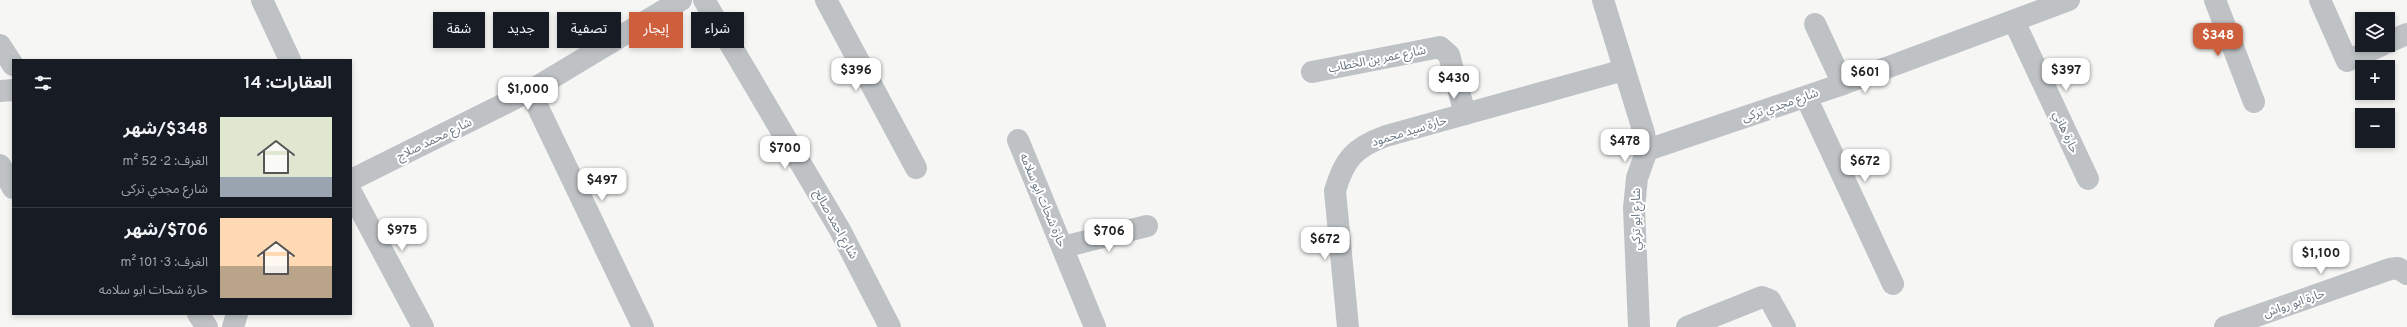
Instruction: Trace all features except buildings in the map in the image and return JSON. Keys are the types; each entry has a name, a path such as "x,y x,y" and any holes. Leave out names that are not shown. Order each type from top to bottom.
{"street":[{"path":"262,0 290,59"},
{"name":"شارع محمد صلاح","path":"352,180 530,91 681,0"},
{"name":"شارع احمد صالح","path":"704,0 840,230 890,327"},
{"path":"826,0 916,168"},
{"path":"1603,0 1647,150"},
{"name":"شارع مجدي تركى","path":"1647,150 1843,84 2069,0"},
{"path":"2215,0 2254,102"},
{"path":"2320,0 2347,61 2367,52"},
{"name":"حارة هاني","path":"2014,21 2088,179"},
{"path":"1815,24 1843,84"},
{"path":"2395,39 2407,34"},
{"path":"0,45 12,63"},
{"name":"شارع عمر بن الخطاب","path":"1312,72 1440,47 1449,55 1465,114"},
{"name":"حارة سيد محمود","path":"1348,327 1335,191 1344,166 1352,155 1368,143 1465,114 1624,70"},
{"path":"0,91 12,90"},
{"path":"530,91 643,327"},
{"path":"1806,97 1893,284"},
{"name":"حارة شحات ابو سلامه","path":"1018,140 1095,327"},
{"name":"شارع ابو تركي","path":"1639,327 1634,193 1647,150"},
{"path":"0,165 12,186"},
{"path":"352,194 423,327"},
{"path":"1063,247 1147,226"},
{"name":"حارة ابو رواش","path":"2225,327 2390,269 2398,268 2407,274"},
{"path":"1687,327 1758,297 1765,297 1770,300 1785,327"},
{"path":"199,315 207,327"},
{"path":"233,327 237,315"}]}
